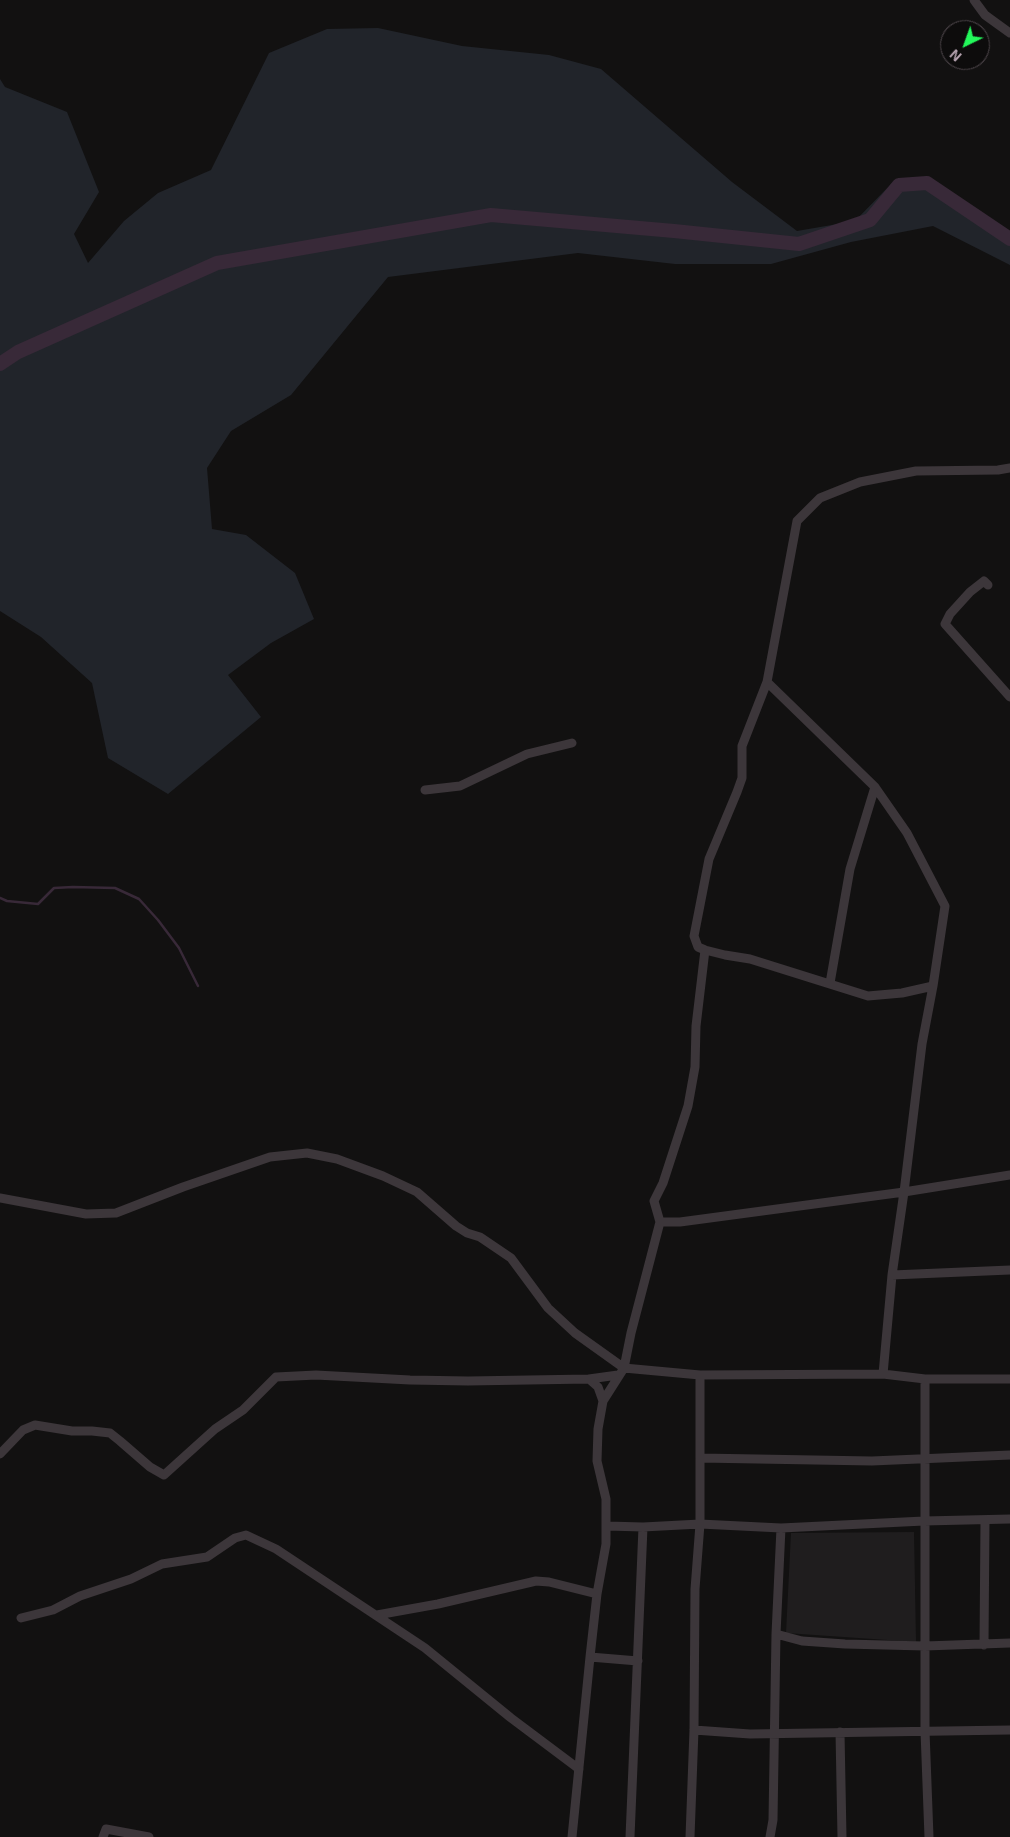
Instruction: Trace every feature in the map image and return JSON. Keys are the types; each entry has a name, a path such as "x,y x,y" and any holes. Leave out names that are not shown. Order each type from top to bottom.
{"street":[{"path":"974,0 985,14 1010,33"},
{"path":"933,986 902,994 868,996 750,959 724,956 705,950 698,947 694,936 709,859 742,778 742,746 766,682 797,521 820,498 860,482 916,471 998,470 1010,468"},
{"path":"988,585 984,581 970,592 950,614 945,624 1010,697"},
{"path":"766,682 875,787 907,833 945,906 922,1044 892,1276 883,1374"},
{"path":"424,790 460,786 527,754 572,743"},
{"path":"830,983 850,869 875,787"},
{"path":"572,1837 597,1594 606,1544 606,1499 598,1461 598,1429 603,1401 621,1372 660,1222 654,1201 664,1183 688,1106 695,1067 696,1026 705,950"},
{"path":"0,1198 86,1214 116,1214 183,1187 270,1157 307,1153 337,1159 403,1184 417,1192 456,1226 480,1237 511,1258 548,1308 621,1372"},
{"path":"660,1222 680,1222 904,1192 1010,1175"},
{"path":"892,1276 1010,1270"},
{"path":"0,1454 23,1430 35,1424 72,1431 110,1433 150,1467 164,1475 215,1429 243,1410 276,1377 316,1375 468,1381 589,1379 621,1372 700,1375 883,1374 924,1379 1010,1379"},
{"path":"690,1837 694,1730 695,1590 700,1524 700,1375"},
{"path":"589,1379 598,1387 603,1401"},
{"path":"924,1379 925,1731 929,1837"},
{"path":"700,1458 872,1461 1010,1455"},
{"path":"607,1526 644,1527 700,1524 781,1528 924,1520 1010,1519"},
{"path":"984,1645 985,1520"},
{"path":"630,1837 644,1527"},
{"path":"770,1837 773,1820 776,1732 776,1634 781,1528"},
{"path":"21,1618 54,1610 80,1596 131,1578 162,1564 207,1556 235,1538 246,1535 276,1548 426,1648 511,1718 579,1769"},
{"path":"377,1615 438,1604 536,1581 549,1582 597,1594"},
{"path":"776,1634 802,1641 925,1646 1010,1643"},
{"path":"590,1657 638,1661"},
{"path":"694,1730 750,1734 776,1732 1010,1730"},
{"path":"840,1732 842,1837"},
{"path":"102,1837 106,1830 150,1837"}],"shaded area":[{"path":"378,28 462,46 549,55 601,69 732,182 797,231 855,221 896,179 925,180 972,208 1010,234 1010,265 933,226 851,242 771,264 675,264 578,253 388,277 291,395 231,431 207,468 212,529 246,535 295,573 314,619 271,643 228,675 261,717 168,794 108,758 92,683 41,637 0,611 0,79 5,87 67,112 99,192 74,234 88,263 124,221 158,193 211,170 269,53 327,29"},
{"path":"914,1532 916,1642 786,1633 791,1533"}],"waterway":[{"path":"0,364 18,352 217,263 491,215 799,244 870,220 899,185 927,183 1010,239"},
{"path":"0,898 7,901 38,904 54,888 115,888 139,899 158,920 179,948 198,986"}]}
